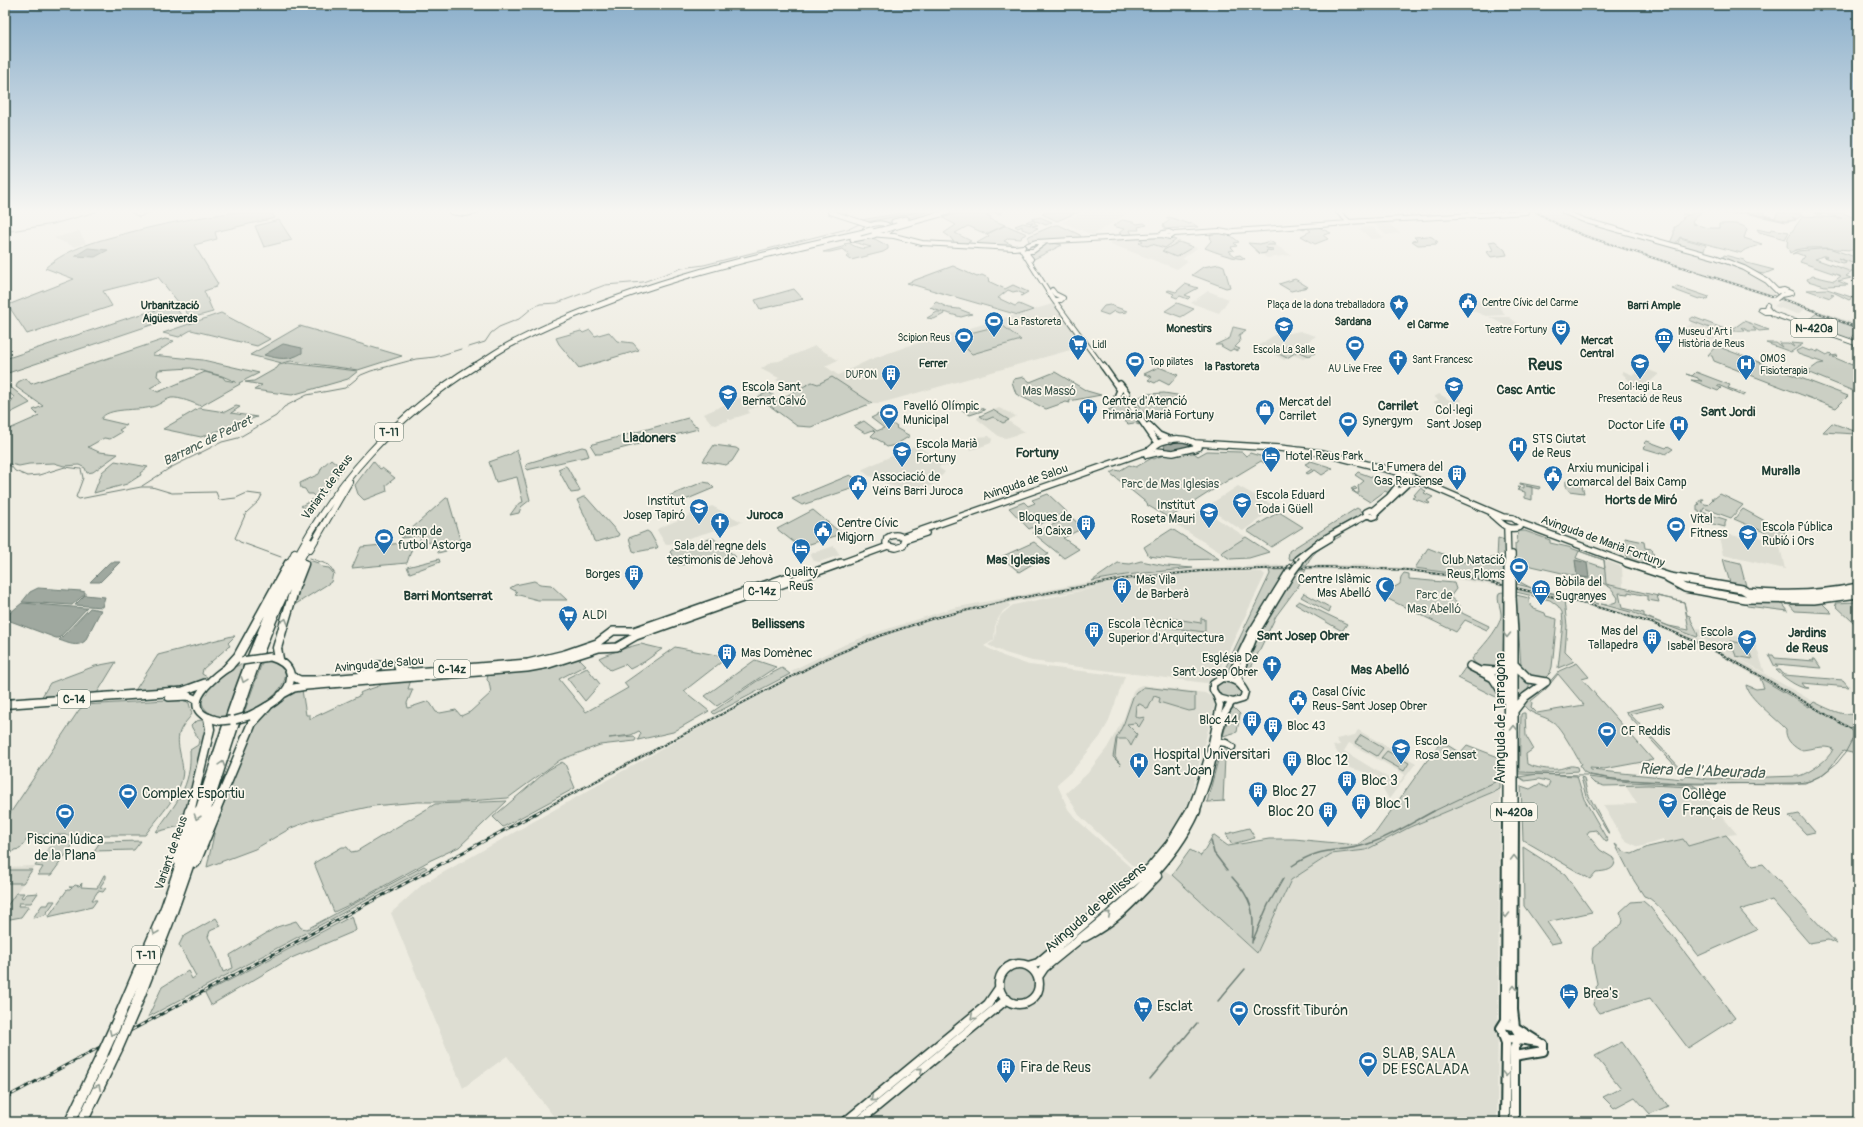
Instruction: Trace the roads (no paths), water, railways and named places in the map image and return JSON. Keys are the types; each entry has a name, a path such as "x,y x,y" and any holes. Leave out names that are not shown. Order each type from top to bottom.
{"highway":[{"path":"711,268 725,265"},
{"name":"Variant de Reus","path":"82,1122 134,1010 155,959 174,895 255,649 281,589 301,549 327,506 357,466 389,432 429,397 476,364 524,336 588,307 635,290 726,265"},
{"name":"Variant de Reus","path":"70,1122 122,1013 174,895 262,648 306,549 335,500 377,449 415,413 458,380 505,350 548,327 611,300 662,283 728,265"},
{"path":"279,659 277,648 295,587 310,549 350,481"},
{"path":"228,667 238,656 272,590 306,533 321,510 327,506"},
{"name":"C-14","path":"5,704 171,694"},
{"name":"C-14","path":"5,708 171,694"},
{"path":"208,718 210,729 175,873 169,891 174,895 186,886 252,723 267,707"}],"main road":[{"path":"1033,265 1118,387 1120,393 1117,397 1130,404 1160,452"},
{"path":"1034,265 1056,298 1127,393 1131,396 1154,431 1164,438 1173,440"},
{"path":"1733,265 1758,274 1786,295"},
{"name":"N-420a","path":"1780,292 1767,309 1858,345"},
{"path":"1120,393 1127,393"},
{"path":"1125,400 1131,398"},
{"name":"C-14z","path":"1156,445 1173,440 1186,439 1195,446"},
{"path":"1195,446 1203,444 1305,451 1343,458 1390,470 1401,476"},
{"name":"Avinguda de Salou","path":"904,539 1150,450 1156,445"},
{"path":"1195,446 1227,447 1307,454 1365,465 1401,476 1501,518 1513,518 1518,526 1507,528 1501,524 1501,518"},
{"name":"C-14z","path":"890,546 887,538 892,536 904,539 1153,453 1160,452 1168,454 1195,446"},
{"path":"1371,513 1389,497 1401,476"},
{"path":"1231,703 1217,697 1213,692 1213,684 1218,679 1231,675 1251,633 1300,559 1326,540 1391,500 1401,486 1413,481 1467,500 1501,518"},
{"name":"Avinguda de Marià Fortuny","path":"1518,526 1670,580 1678,581"},
{"name":"Avinguda de Marià Fortuny","path":"1518,526 1678,581"},
{"name":"Avinguda de Tarragona","path":"1504,1024 1506,1020 1507,700 1510,663 1510,576 1512,540 1518,526"},
{"name":"Avinguda de Tarragona","path":"1507,528 1510,576"},
{"name":"C-14z","path":"603,639 607,634 613,631 634,631 890,546 903,546 904,539"},
{"name":"C-14z","path":"607,646 612,648 620,646 627,640 636,636 890,546"},
{"path":"1231,744 1217,744 1224,713 1231,703 1239,701 1244,697 1244,689 1238,677 1255,634 1291,571"},
{"path":"1678,581 1760,593 1816,594 1858,587"},
{"path":"1678,581 1682,587 1742,599 1814,600 1858,594"},
{"path":"1747,592 1752,598"},
{"path":"626,632 628,636 627,640"},
{"path":"603,639 604,644 607,646"},
{"name":"Avinguda de Salou","path":"316,683 341,678 528,663 565,654 603,639"},
{"name":"Avinguda de Salou","path":"316,683 527,668 567,659 607,646"},
{"name":"C-14","path":"171,694 188,696 198,700 200,692 207,683 228,667 242,661 256,658 270,657 279,659"},
{"path":"198,700 199,710 208,718 220,721 235,720 249,716 267,707 281,695 288,685 291,676 288,665 279,659"},
{"path":"1507,700 1493,678 1471,665 1490,672 1510,663 1529,679 1546,682 1529,693 1519,702 1517,709 1514,711"},
{"name":"Avinguda de Tarragona","path":"1510,663 1514,711 1514,1010 1516,1028"},
{"path":"397,664 399,670 423,672"},
{"path":"341,678 369,673 379,665"},
{"name":"C-14z","path":"291,676 300,680 316,683"},
{"path":"1225,678 1241,684"},
{"path":"1529,679 1531,685 1529,693"},
{"name":"C-14","path":"171,694 207,683"},
{"name":"C-14z","path":"281,695 294,688 316,683"},
{"name":"Avinguda de Bellissens","path":"1028,966 1038,963 1132,884 1154,864 1171,843 1186,818 1198,790 1220,705 1217,697"},
{"name":"Avinguda de Bellissens","path":"1038,977 1044,968 1063,951 1087,935 1106,926 1123,912 1158,874 1193,819 1205,791 1217,744"},
{"path":"845,1122 988,1004 999,988 999,978 1006,967 1017,964 1028,966 1038,977 1039,989 1032,1000 1020,1004 1007,999 999,988"},
{"path":"858,1122 1007,999"},
{"path":"1503,1035 1511,1040 1517,1039 1540,1043 1509,1023 1504,1024"},
{"name":"N-420a","path":"1504,1024 1501,1028 1506,1043 1505,1122"},
{"name":"N-420a","path":"1514,1122 1514,1056 1519,1034 1516,1028"},
{"path":"1514,1056 1543,1051 1543,1044"}],"waterway":[{"name":"Barranc de Pedret","path":"469,347 485,342 491,333 499,327 519,319 532,308 540,304 557,303 605,285 643,282 682,268 706,265"},
{"name":"Barranc de Pedret","path":"142,486 170,468 222,442 238,438 276,416 284,407 307,395 345,388 361,375 371,371 416,359 435,357 461,349"},
{"path":"5,465 11,466 15,471 27,476 39,475 65,467 81,469 83,478 76,497 79,499 141,487 152,487 172,493 216,492 219,500 236,498 247,493 262,495 259,501 246,513 235,538 240,542 281,557"},
{"path":"310,558 329,565 335,574"},
{"name":"Riera de l'Abeurada","path":"1519,774 1587,775 1620,780 1697,784 1805,783 1822,775 1837,763 1845,753 1858,729"},
{"name":"Riera de l'Abeurada","path":"1433,811 1499,780"},
{"name":"Riera de l'Abeurada","path":"1292,866 1302,859 1321,852 1348,849 1376,841 1433,811"},
{"path":"1211,840 1214,853 1227,870"},
{"path":"1232,877 1239,885 1251,907 1253,915 1252,943"},
{"name":"Riera de l'Abeurada","path":"1253,940 1268,905 1283,879"},
{"name":"Riera de l'Abeurada","path":"1218,1001 1245,969"},
{"name":"Riera de l'Abeurada","path":"1150,1079 1197,1023"}],"railway":[{"path":"1674,265 1797,304 1858,328"},
{"path":"538,812 823,660 879,636 934,618 1020,598 1123,579 1202,571 1321,567 1408,570 1476,579 1590,605 1652,623 1706,646 1858,733"},
{"path":"5,1098 540,811"}],"place":[{"name":"Centre Cívic del Carme","path":"1468,319"},
{"name":"Plaça de la dona treballadora","path":"1399,321"},
{"name":"La Pastoreta","path":"994,338"},
{"name":"Escola La Salle","path":"1284,343"},
{"name":"Teatre Fortuny","path":"1561,346"},
{"name":"Scipion Reus","path":"964,354"},
{"name":"Museu d'Art i Història de Reus","path":"1664,354"},
{"name":"Lidl","path":"1078,361"},
{"name":"AU Live Free","path":"1355,362"},
{"name":"Sant Francesc","path":"1398,376"},
{"name":"Top pilates","path":"1135,378"},
{"name":"Col·legi La Presentació de Reus","path":"1640,380"},
{"name":"OMOS Fisioterapia","path":"1746,381"},
{"name":"DUPON","path":"891,391"},
{"name":"Col·legi Sant Josep","path":"1454,403"},
{"name":"Escola Sant Bernat Calvó","path":"728,411"},
{"name":"Centre d'Atenció Primària Marià Fortuny","path":"1088,425"},
{"name":"Mercat del Carrilet","path":"1265,426"},
{"name":"Pavelló Olímpic Municipal","path":"889,430"},
{"name":"Synergym","path":"1348,438"},
{"name":"Doctor Life","path":"1679,442"},
{"name":"STS Ciutat de Reus","path":"1518,463"},
{"name":"Escola Marià Fortuny","path":"902,468"},
{"name":"Hotel Reus Park","path":"1271,473"},
{"name":"La Fumera del Gas Reusense","path":"1457,491"},
{"name":"Arxiu municipal i comarcal del Baix Camp","path":"1553,492"},
{"name":"Associació de Veïns Barri Juroca","path":"858,501"},
{"name":"Escola Eduard Toda i Güell","path":"1242,519"},
{"name":"Institut Josep Tapiró","path":"699,525"},
{"name":"Institut Roseta Mauri","path":"1209,529"},
{"name":"Sala del regne dels testimonis de Jehovà","path":"720,539"},
{"name":"Bloques de la Caixa","path":"1086,541"},
{"name":"Vital Fitness","path":"1676,543"},
{"name":"Centre Cívic Migjorn","path":"823,547"},
{"name":"Escola Pública Rubió i Ors","path":"1748,551"},
{"name":"Camp de futbol Astorga","path":"384,555"},
{"name":"Quality Reus","path":"801,565"},
{"name":"Club Natació Reus Ploms","path":"1519,584"},
{"name":"Borges","path":"634,591"},
{"name":"Centre Islàmic Mas Abelló","path":"1385,603"},
{"name":"Mas Vila de Barberà","path":"1122,604"},
{"name":"Bòbila del Sugranyes","path":"1541,606"},
{"name":"ALDI","path":"568,632"},
{"name":"Escola Tècnica Superior d'Arquitectura","path":"1094,648"},
{"name":"Mas del Tallapedra","path":"1652,655"},
{"name":"Escola Isabel Besora","path":"1747,656"},
{"name":"Mas Domènec","path":"727,670"},
{"name":"Església De Sant Josep Obrer","path":"1272,682"},
{"name":"Casal Cívic Reus-Sant Josep Obrer","path":"1298,716"},
{"name":"Bloc 44","path":"1252,737"},
{"name":"Bloc 43","path":"1273,743"},
{"name":"CF Reddis","path":"1607,748"},
{"name":"Escola Rosa Sensat","path":"1401,765"},
{"name":"Bloc 12","path":"1292,777"},
{"name":"Hospital Universitari Sant Joan","path":"1139,779"},
{"name":"Bloc 3","path":"1347,797"},
{"name":"Bloc 27","path":"1258,808"},
{"name":"Complex Esportiu","path":"128,810"},
{"name":"Collège Français de Reus","path":"1668,819"},
{"name":"Bloc 1","path":"1361,820"},
{"name":"Bloc 20","path":"1328,828"},
{"name":"Piscina lúdica de la Plana","path":"65,830"},
{"name":"Brea's","path":"1569,1010"},
{"name":"Esclat","path":"1143,1023"},
{"name":"Crossfit Tiburón","path":"1239,1027"},
{"name":"SLAB, SALA DE ESCALADA","path":"1368,1078"},
{"name":"Fira de Reus","path":"1006,1084"}],"district":[{"name":"Barri Ample","path":"1654,305"},
{"name":"Urbanització Aigüesverds","path":"170,311"},
{"name":"Sardana","path":"1353,321"},
{"name":"el Carme","path":"1428,324"},
{"name":"Monestirs","path":"1189,328"},
{"name":"Mercat Central","path":"1597,346"},
{"name":"Ferrer","path":"933,363"},
{"name":"Reus","path":"1545,364"},
{"name":"la Pastoreta","path":"1232,366"},
{"name":"Casc Antic","path":"1526,389"},
{"name":"Carrilet","path":"1398,405"},
{"name":"Sant Jordi","path":"1728,411"},
{"name":"Lladoners","path":"649,437"},
{"name":"Fortuny","path":"1037,452"},
{"name":"Muralla","path":"1781,470"},
{"name":"Horts de Miró","path":"1641,499"},
{"name":"Juroca","path":"765,514"},
{"name":"Mas Iglesias","path":"1018,559"},
{"name":"Barri Montserrat","path":"448,595"},
{"name":"Bellissens","path":"778,623"},
{"name":"Sant Josep Obrer","path":"1303,635"},
{"name":"Jardins de Reus","path":"1807,640"},
{"name":"Mas Abelló","path":"1380,669"}],"park label":[{"name":"Mas Massó","path":"1049,391"},
{"name":"Parc de Mas Iglesias","path":"1170,484"},
{"name":"Parc de Mas Abelló","path":"1434,602"}]}
